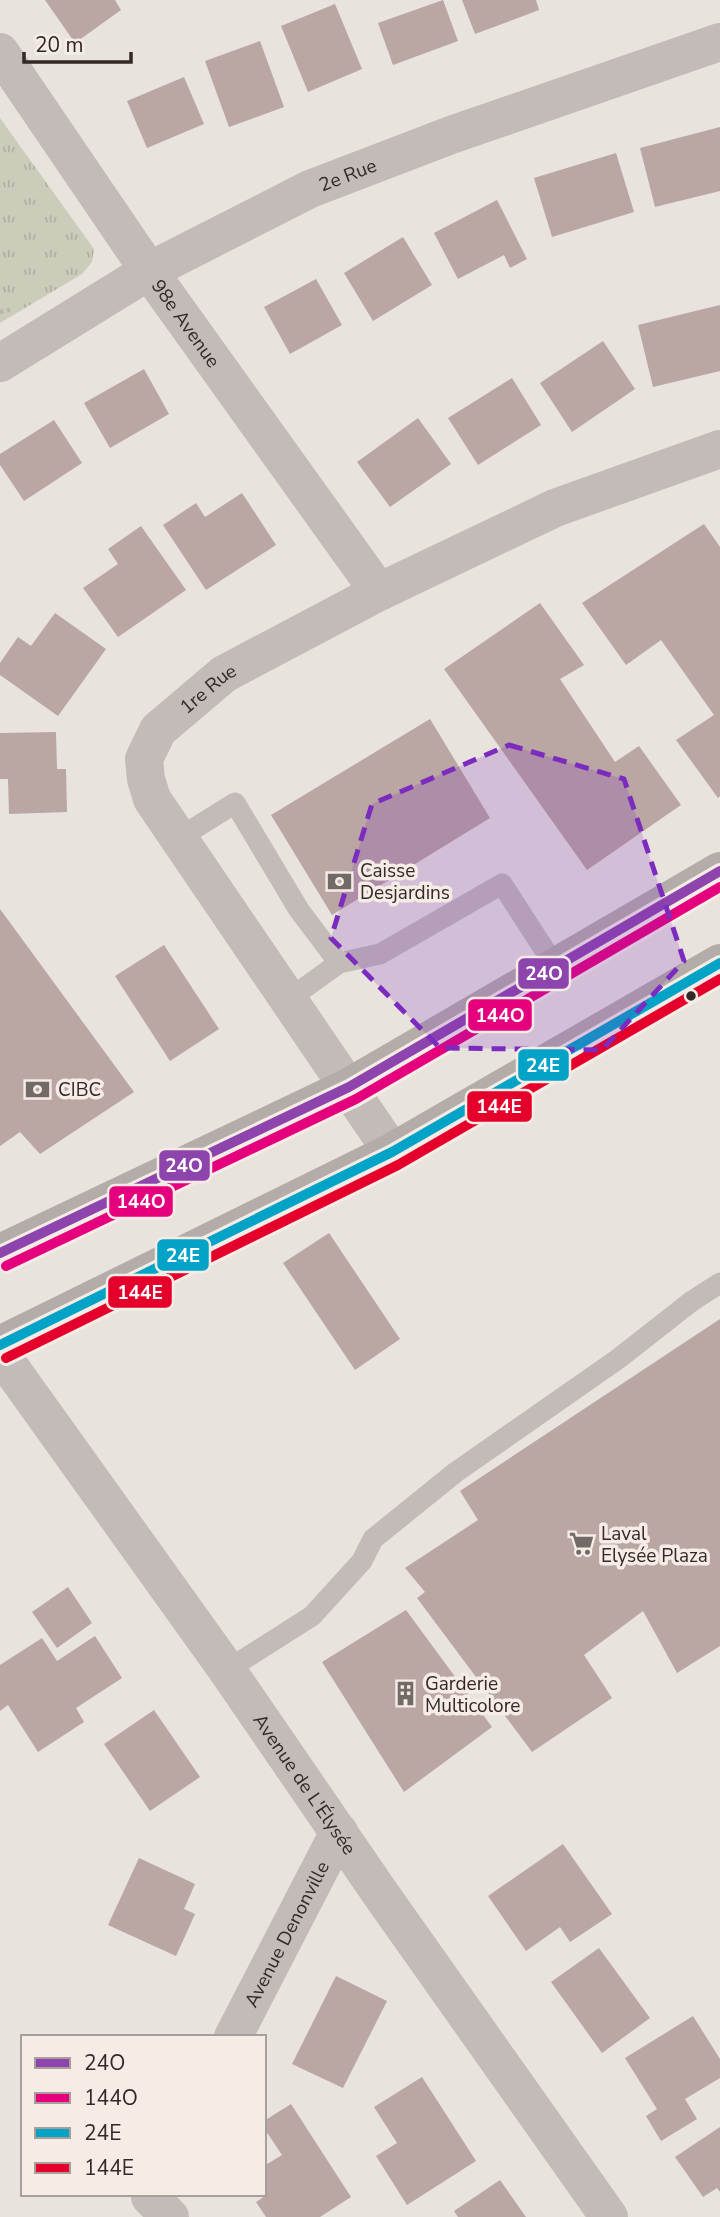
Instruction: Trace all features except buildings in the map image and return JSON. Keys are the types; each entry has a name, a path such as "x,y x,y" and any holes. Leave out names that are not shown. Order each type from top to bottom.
{"street":[{"name":"2e Rue","path":"0,363 149,271 310,189 451,135 720,42"},
{"name":"98e Avenue","path":"0,52 149,271 379,592"},
{"name":"1re Rue","path":"392,1152 152,799 144,759 158,730 223,674 379,592 555,508 720,450"},
{"path":"0,1253 349,1087 720,871"},
{"path":"0,1345 392,1152 720,963"},
{"name":"Avenue de L'Élysée","path":"0,1353 227,1670 380,1893 609,2217"},
{"name":"Avenue Denonville","path":"234,2035 340,1832"}],"lane":[{"path":"178,838 235,803 299,910 339,963"},
{"path":"289,999 339,963 380,954 502,884 555,966"},
{"path":"227,1670 312,1616 362,1561 373,1539 456,1472 618,1359 692,1301 720,1283"}],"highlighted area":[{"path":"509,745 624,779 684,961 602,1050 440,1048 331,938 372,804"}],"green space":[{"path":"0,118 94,249 92,262 82,274 0,323"}],"transit line":[{"name":"24O","path":"0,1253 349,1087 720,871"},
{"name":"144O","path":"6,1266 356,1099 720,887"},
{"name":"24E","path":"0,1345 392,1152 720,963"},
{"name":"144E","path":"6,1358 398,1165 720,979"}],"place":[{"name":"Caisse Desjardins","path":"340,881"},
{"name":"CIBC","path":"38,1089"},
{"name":"Laval Elysée Plaza","path":"581,1544"},
{"name":"Garderie Multicolore","path":"405,1694"}]}
